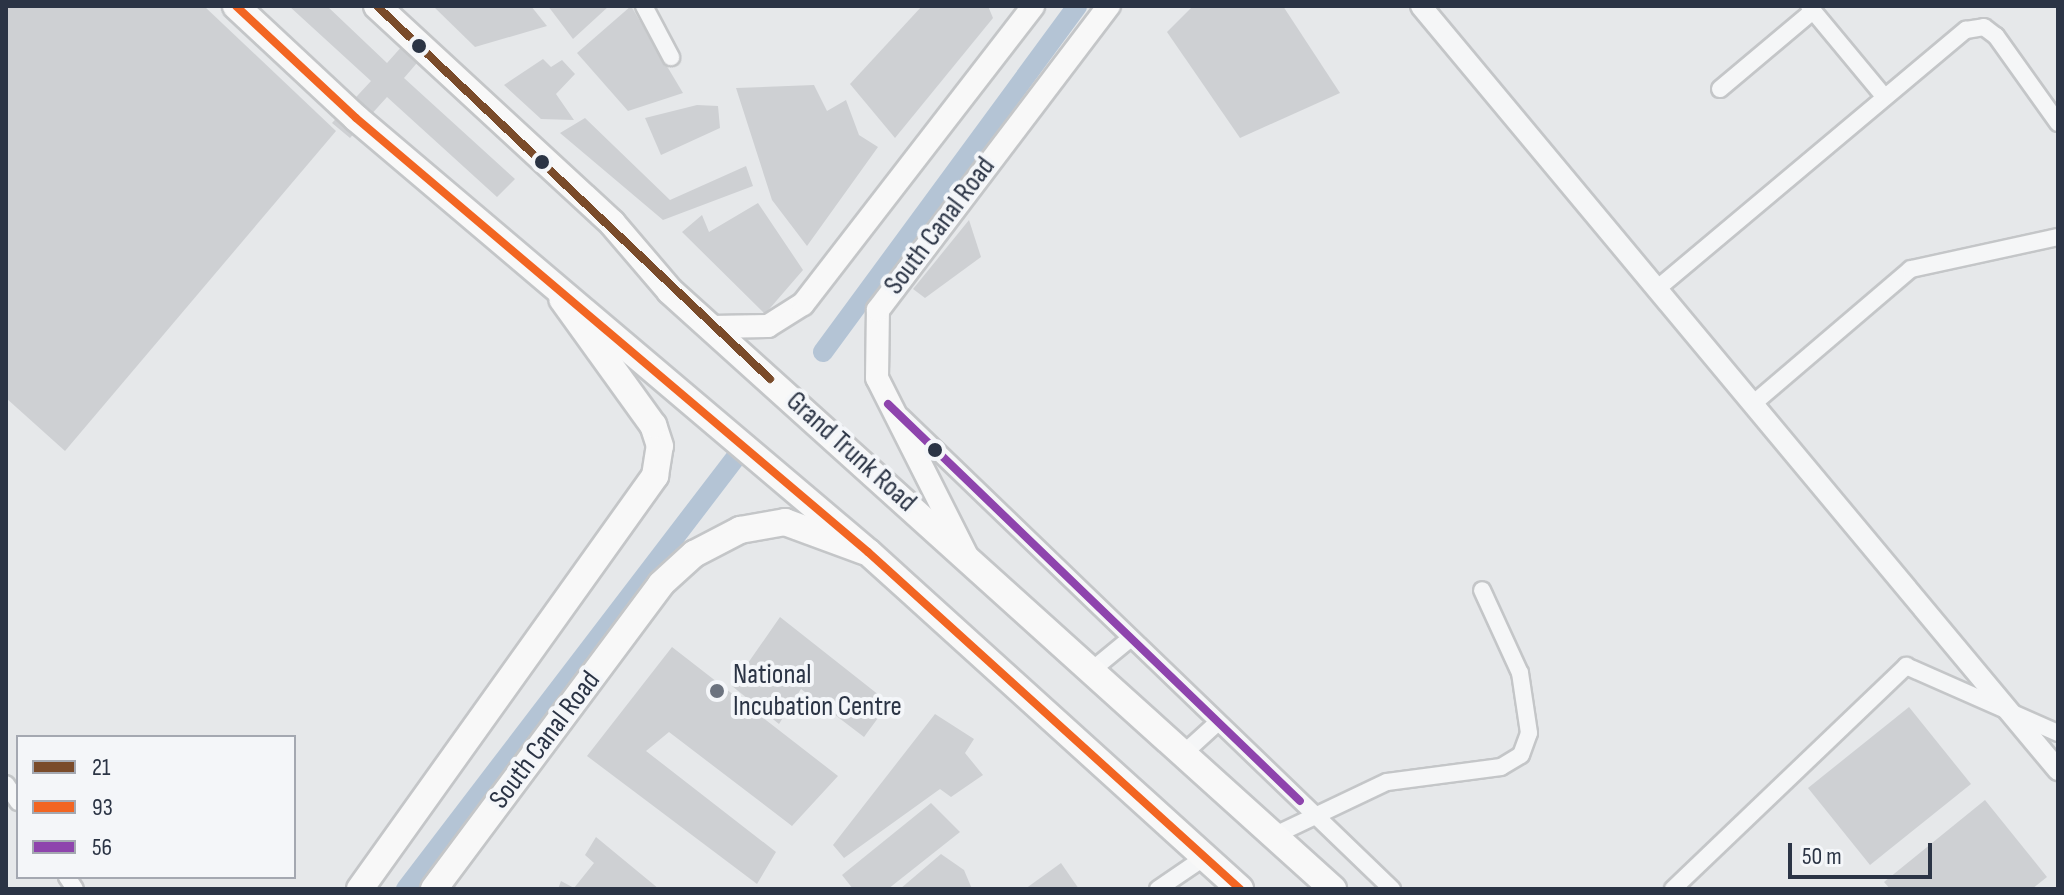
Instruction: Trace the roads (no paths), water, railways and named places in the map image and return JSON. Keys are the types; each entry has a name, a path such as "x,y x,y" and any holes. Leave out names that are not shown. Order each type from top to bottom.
{"main road":[{"path":"236,6 547,279 868,552 1240,889"},
{"name":"Grand Trunk Road","path":"377,6 726,327 752,363 1092,670 1271,837 1333,889"},
{"path":"726,327 788,317 816,291 1016,15 1033,6"},
{"name":"South Canal Road","path":"967,556 888,404 872,338 888,289 1109,6"},
{"path":"360,889 647,492 660,462 653,425 547,279"},
{"name":"South Canal Road","path":"434,889 661,584 694,554 740,530 785,522 868,552"}],"street":[{"path":"644,6 671,57"},
{"path":"1421,6 2058,770"},
{"path":"1720,89 1811,8 1883,95"},
{"path":"1658,288 1883,95 1966,30 1984,27 2058,123"},
{"path":"1754,403 1911,269 2058,237"},
{"path":"888,404 1392,889"},
{"path":"1271,837 1313,813 1387,782 1501,767 1521,755 1529,733 1520,673 1482,590"},
{"path":"1092,670 1131,638"},
{"path":"1673,889 1906,666 2058,733"},
{"path":"1183,754 1218,722"},
{"path":"1158,889 1205,857"}],"waterway":[{"path":"823,352 1077,6"},
{"path":"406,889 736,457"}],"place":[{"name":"National Incubation Centre","path":"717,691"}]}
